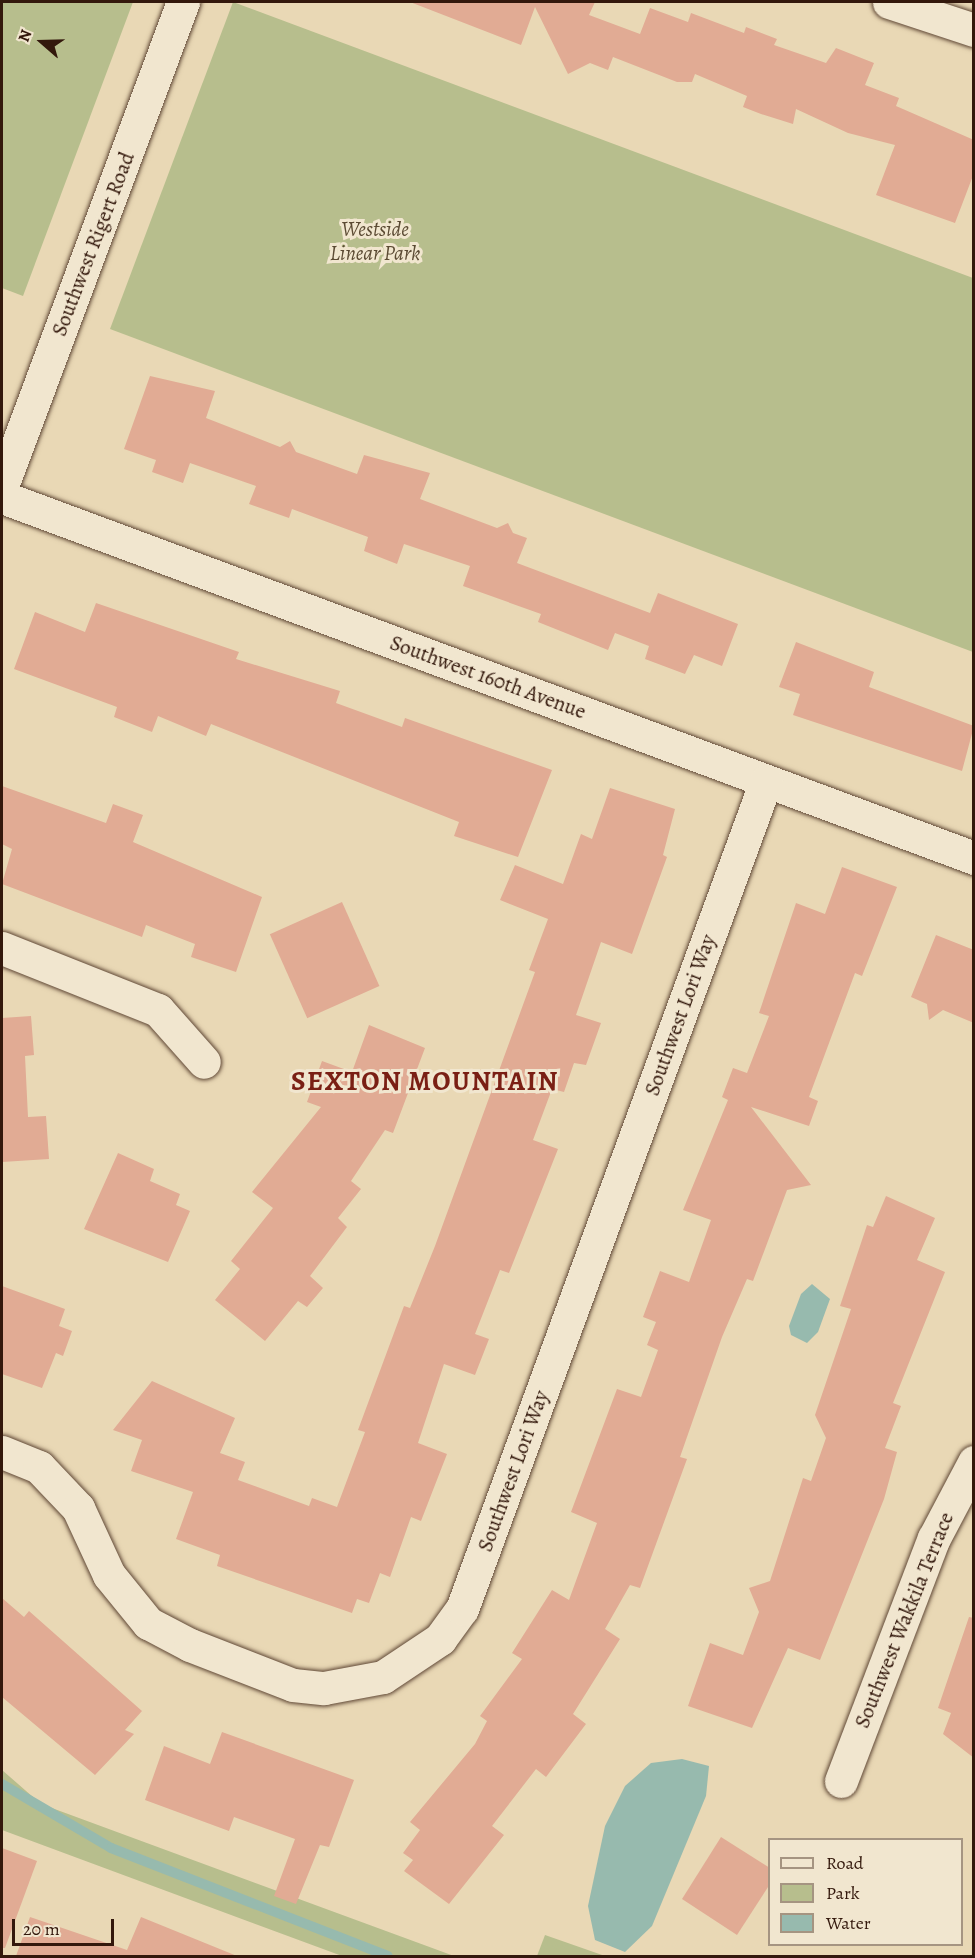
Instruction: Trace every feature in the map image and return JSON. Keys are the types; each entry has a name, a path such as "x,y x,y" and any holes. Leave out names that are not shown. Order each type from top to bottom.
{"street":[{"name":"Southwest Rigert Road","path":"2,486 183,2"},
{"path":"889,2 974,30"},
{"name":"Southwest 160th Avenue","path":"2,497 974,858"},
{"name":"Southwest Lori Way","path":"2,1452 39,1467 55,1483 78,1508 109,1575 148,1623 190,1646 293,1685 324,1688 383,1677 440,1640 462,1609 766,781"},
{"path":"2,948 158,1010 204,1062"},
{"name":"Southwest Wakkila Terrace","path":"841,1781 934,1538 974,1462"}],"green space":[{"path":"2,2 133,2 23,296 2,288"},
{"name":"Westside Linear Park","path":"233,2 973,278 973,652 110,329"},
{"path":"2,1770 41,1804 454,1956 342,1956 2,1830"},
{"path":"545,1935 605,1956 537,1956"}],"water":[{"path":"812,1284 830,1299 818,1332 807,1343 791,1335 789,1326 801,1294"},
{"path":"682,1759 709,1766 706,1796 652,1926 625,1952 595,1940 588,1906 605,1826 625,1786 651,1763"}],"building":[{"path":"410,2 595,2 589,15 640,34 650,8 688,22 691,13 744,33 746,27 777,39 774,45 826,63 836,48 874,63 865,85 899,98 896,106 974,140 974,173 955,223 876,195 895,145 848,133 796,109 793,124 761,114 743,107 747,96 695,74 692,82 677,82 613,57 608,70 590,63 568,74 535,7 521,45"},
{"path":"150,376 215,391 206,418 280,447 290,441 296,452 357,474 364,455 430,473 420,499 497,528 508,523 513,533 527,538 517,563 650,613 658,593 738,624 722,666 694,655 685,674 645,659 649,646 615,633 608,650 538,622 541,614 463,586 470,566 404,544 397,564 364,551 368,537 292,509 289,518 249,504 256,486 190,463 183,483 152,472 156,460 124,449"},
{"path":"96,603 239,652 236,659 340,691 336,703 402,727 405,718 552,770 518,857 454,836 459,822 211,724 206,736 158,716 152,732 114,717 117,707 14,669 35,612 85,632"},
{"path":"796,642 874,672 869,687 974,726 962,771 793,715 800,694 779,687"},
{"path":"2,786 106,823 113,804 143,815 133,842 262,897 236,972 191,957 195,944 146,925 142,937 2,884 12,849 2,844"},
{"path":"610,788 675,809 663,855 667,857 632,954 601,942 576,1015 601,1023 586,1065 574,1063 564,1092 552,1089 533,1140 558,1149 509,1273 500,1270 475,1334 489,1339 475,1375 444,1364 418,1443 447,1454 421,1521 411,1517 390,1577 380,1573 369,1603 357,1599 352,1613 217,1566 220,1555 176,1539 193,1492 131,1471 142,1440 113,1430 152,1381 235,1418 220,1453 245,1462 238,1480 309,1506 312,1498 337,1507 365,1432 358,1430 404,1306 410,1308 435,1246 535,972 529,970 548,919 500,900 515,865 563,884 581,834 592,839"},
{"path":"842,867 897,887 862,976 855,973 809,1097 818,1101 809,1126 751,1107 811,1185 787,1190 753,1281 747,1279 722,1337 680,1457 687,1459 640,1588 630,1585 605,1629 620,1639 573,1714 586,1724 546,1777 536,1769 492,1826 504,1835 449,1904 404,1871 413,1860 403,1853 420,1830 410,1822 475,1744 487,1721 480,1716 522,1659 512,1653 552,1590 569,1600 597,1523 571,1512 617,1389 641,1397 658,1350 647,1345 656,1322 643,1317 660,1271 689,1282 711,1220 683,1210 728,1100 722,1097 733,1068 747,1073 769,1016 759,1013 796,903 825,914"},
{"path":"342,902 379,986 307,1018 270,934"},
{"path":"936,935 974,950 974,1023 943,1010 929,1020 927,1004 911,997"},
{"path":"31,1016 34,1055 25,1056 28,1117 46,1116 49,1159 2,1162 2,1018"},
{"path":"369,1025 425,1048 393,1133 385,1130 351,1181 361,1189 338,1218 347,1227 310,1276 323,1288 307,1307 298,1301 265,1341 215,1300 240,1269 231,1261 273,1208 252,1192 321,1107 307,1102 322,1061 352,1072"},
{"path":"118,1153 154,1169 150,1181 180,1194 176,1205 190,1211 168,1262 84,1229"},
{"path":"886,1196 935,1218 917,1260 945,1272 893,1403 901,1406 885,1448 897,1452 884,1499 820,1660 788,1648 752,1728 688,1706 710,1643 743,1655 759,1612 749,1588 770,1581 803,1478 811,1481 826,1438 815,1415 851,1309 840,1306 867,1225 873,1227"},
{"path":"2,1286 65,1309 59,1326 72,1331 63,1356 56,1353 42,1388 2,1374"},
{"path":"2,1598 24,1617 29,1611 142,1711 125,1730 134,1734 95,1775 2,1697"},
{"path":"969,1617 974,1618 974,1758 943,1734 951,1713 938,1708"},
{"path":"222,1732 354,1780 329,1847 320,1845 296,1904 274,1896 295,1839 234,1817 229,1831 145,1800 164,1746 210,1764"},
{"path":"721,1837 768,1867 768,1887 737,1935 682,1899"},
{"path":"2,1848 37,1861 5,1948 2,1948"},
{"path":"30,1917 127,1950 141,1917 237,1956 16,1956"}],"waterway":[{"path":"2,1784 111,1848 388,1956"}],"district":[{"name":"SEXTON MOUNTAIN","path":"425,1082"}]}
